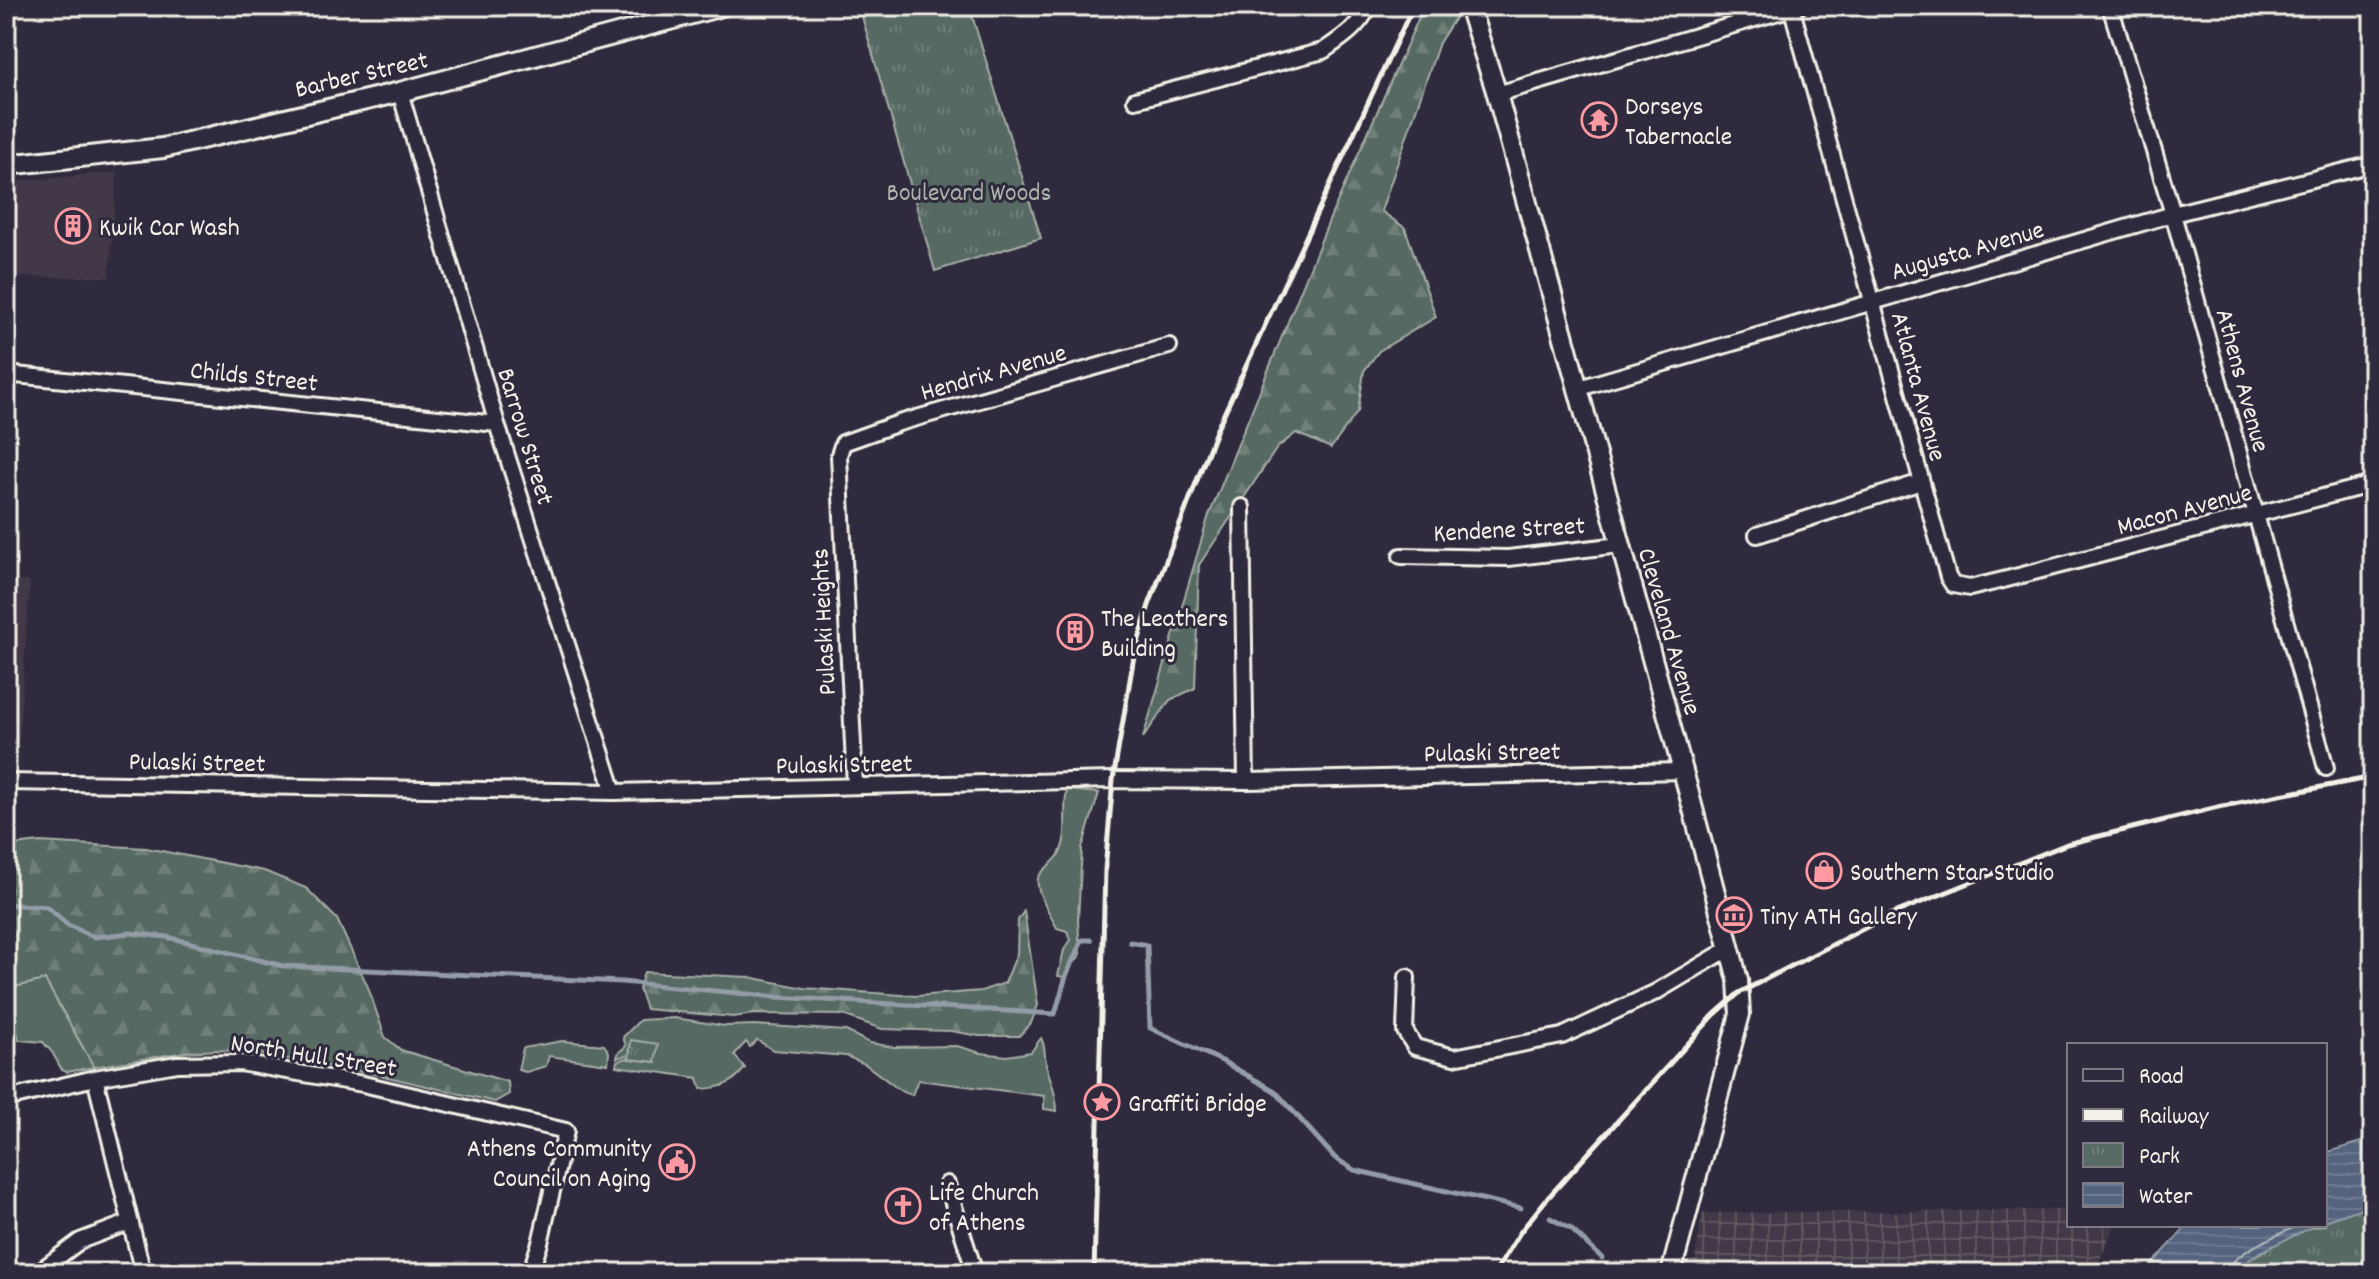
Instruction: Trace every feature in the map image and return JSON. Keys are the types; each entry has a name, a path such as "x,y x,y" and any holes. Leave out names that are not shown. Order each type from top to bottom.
{"street":[{"name":"Barber Street","path":"6,165 163,148 400,92 722,6"},
{"path":"1135,100 1323,51 1347,35 1363,18 1369,6"},
{"name":"Cleveland Avenue","path":"1469,6 1497,94 1738,980 1740,1014 1671,1273"},
{"name":"Athens Avenue","path":"2110,6 2173,214 2326,768"},
{"path":"1497,94 1794,7"},
{"name":"Atlanta Avenue","path":"1794,7 1948,577 1953,585 1970,588 2007,579"},
{"name":"Barrow Street","path":"400,92 497,424 614,792"},
{"name":"Augusta Avenue","path":"1576,389 2173,214 2373,163"},
{"name":"Hendrix Avenue","path":"839,455 843,443 855,437 1169,346"},
{"name":"Childs Street","path":"6,374 497,424"},
{"name":"Pulaski Heights","path":"839,455 855,786"},
{"path":"1757,535 1921,482"},
{"name":"Macon Avenue","path":"2007,579 2373,484"},
{"path":"1242,507 1246,781"},
{"name":"Kendene Street","path":"1401,556 1508,558 1620,545"},
{"name":"Pulaski Street","path":"6,782 614,792 1683,771"},
{"path":"1407,977 1405,1031 1415,1047 1454,1057 1562,1036 1656,992 1730,948"},
{"name":"North Hull Street","path":"6,1099 95,1078 177,1064 240,1063 363,1084 566,1131 530,1273"},
{"path":"95,1078 143,1273"},
{"path":"947,1184 975,1273"},
{"path":"37,1273 80,1241 130,1222"}],"shaded area":[{"path":"117,172 109,277 6,277 6,182"},
{"path":"6,581 30,581 17,766 6,768"},
{"path":"2067,1210 2067,1227 2114,1227 2094,1273 1693,1273 1702,1213"}],"green space":[{"name":"Boulevard Woods","path":"859,6 969,6 1041,238 935,271"},
{"path":"1424,6 1453,6 1460,10 1439,43 1381,211 1405,228 1436,317 1379,351 1364,371 1358,411 1331,448 1296,433 1277,448 1199,565 1195,688 1170,700 1143,738 1208,518 1331,216"},
{"path":"1067,790 1099,793 1082,848 1078,919 1080,955 1064,977 1058,976 1064,950 1071,940 1067,931 1057,928 1038,881 1062,847"},
{"path":"40,842 146,848 264,871 306,888 337,919 368,987 385,1037 401,1050 508,1082 509,1094 495,1102 379,1075 248,1052 218,1050 94,1067 45,980 6,989 6,846"},
{"path":"1024,911 1038,1005 1031,1023 1019,1036 882,1029 843,1015 754,1014 733,1017 646,1009 639,989 644,972 749,977 804,988 916,996 981,991 1005,983 1017,954 1018,920"},
{"path":"45,979 94,1067 67,1072 62,1070 43,1042 19,1040 15,1025 6,1027 6,989"},
{"path":"675,1018 725,1026 846,1031 870,1043 894,1047 957,1046 1007,1056 1031,1052 1041,1038 1057,1111 1044,1109 1044,1096 918,1080 912,1095 901,1091 865,1064 846,1056 773,1050 757,1040 750,1047 746,1042 734,1055 745,1068 731,1081 715,1088 701,1089 698,1078 616,1066 617,1061 628,1058 655,1062 631,1041 629,1055 617,1058 626,1046 623,1037 640,1020"},
{"path":"631,1040 658,1044 655,1062 629,1059"},
{"path":"562,1041 604,1045 609,1052 608,1064 549,1056 546,1066 526,1072 518,1070 523,1048"},
{"path":"2373,1204 2373,1273 2231,1273 2290,1236 2312,1227 2327,1227 2329,1219"}],"water":[{"path":"2373,1138 2373,1204 2327,1220 2327,1152"},
{"path":"2186,1227 2312,1227 2260,1252 2231,1273 2144,1273"}],"waterway":[{"path":"6,904 47,907 68,925 94,937 130,933 167,937 283,966 622,982 777,997 1055,1014 1066,976 1082,940 1091,940"},
{"path":"1130,942 1147,945 1150,1028 1222,1061 1275,1091 1335,1158 1354,1170 1521,1208"},
{"path":"1550,1218 1571,1229 1602,1258"}],"railway":[{"path":"1094,1273 1105,870 1113,780 1134,656 1149,605 1216,431 1413,6"},
{"path":"1495,1273 1521,1231 1545,1201 1714,1015 1739,993 1892,914 2067,844 2218,807 2373,777"}],"place":[{"name":"Dorseys Tabernacle","path":"1599,120"},
{"name":"Kwik Car Wash","path":"73,226"},
{"name":"The Leathers Building","path":"1075,632"},
{"name":"Southern Star Studio","path":"1824,871"},
{"name":"Tiny ATH Gallery","path":"1734,915"},
{"name":"Graffiti Bridge","path":"1102,1102"},
{"name":"Athens Community Council on Aging","path":"677,1162"},
{"name":"Life Church of Athens","path":"903,1206"}]}
